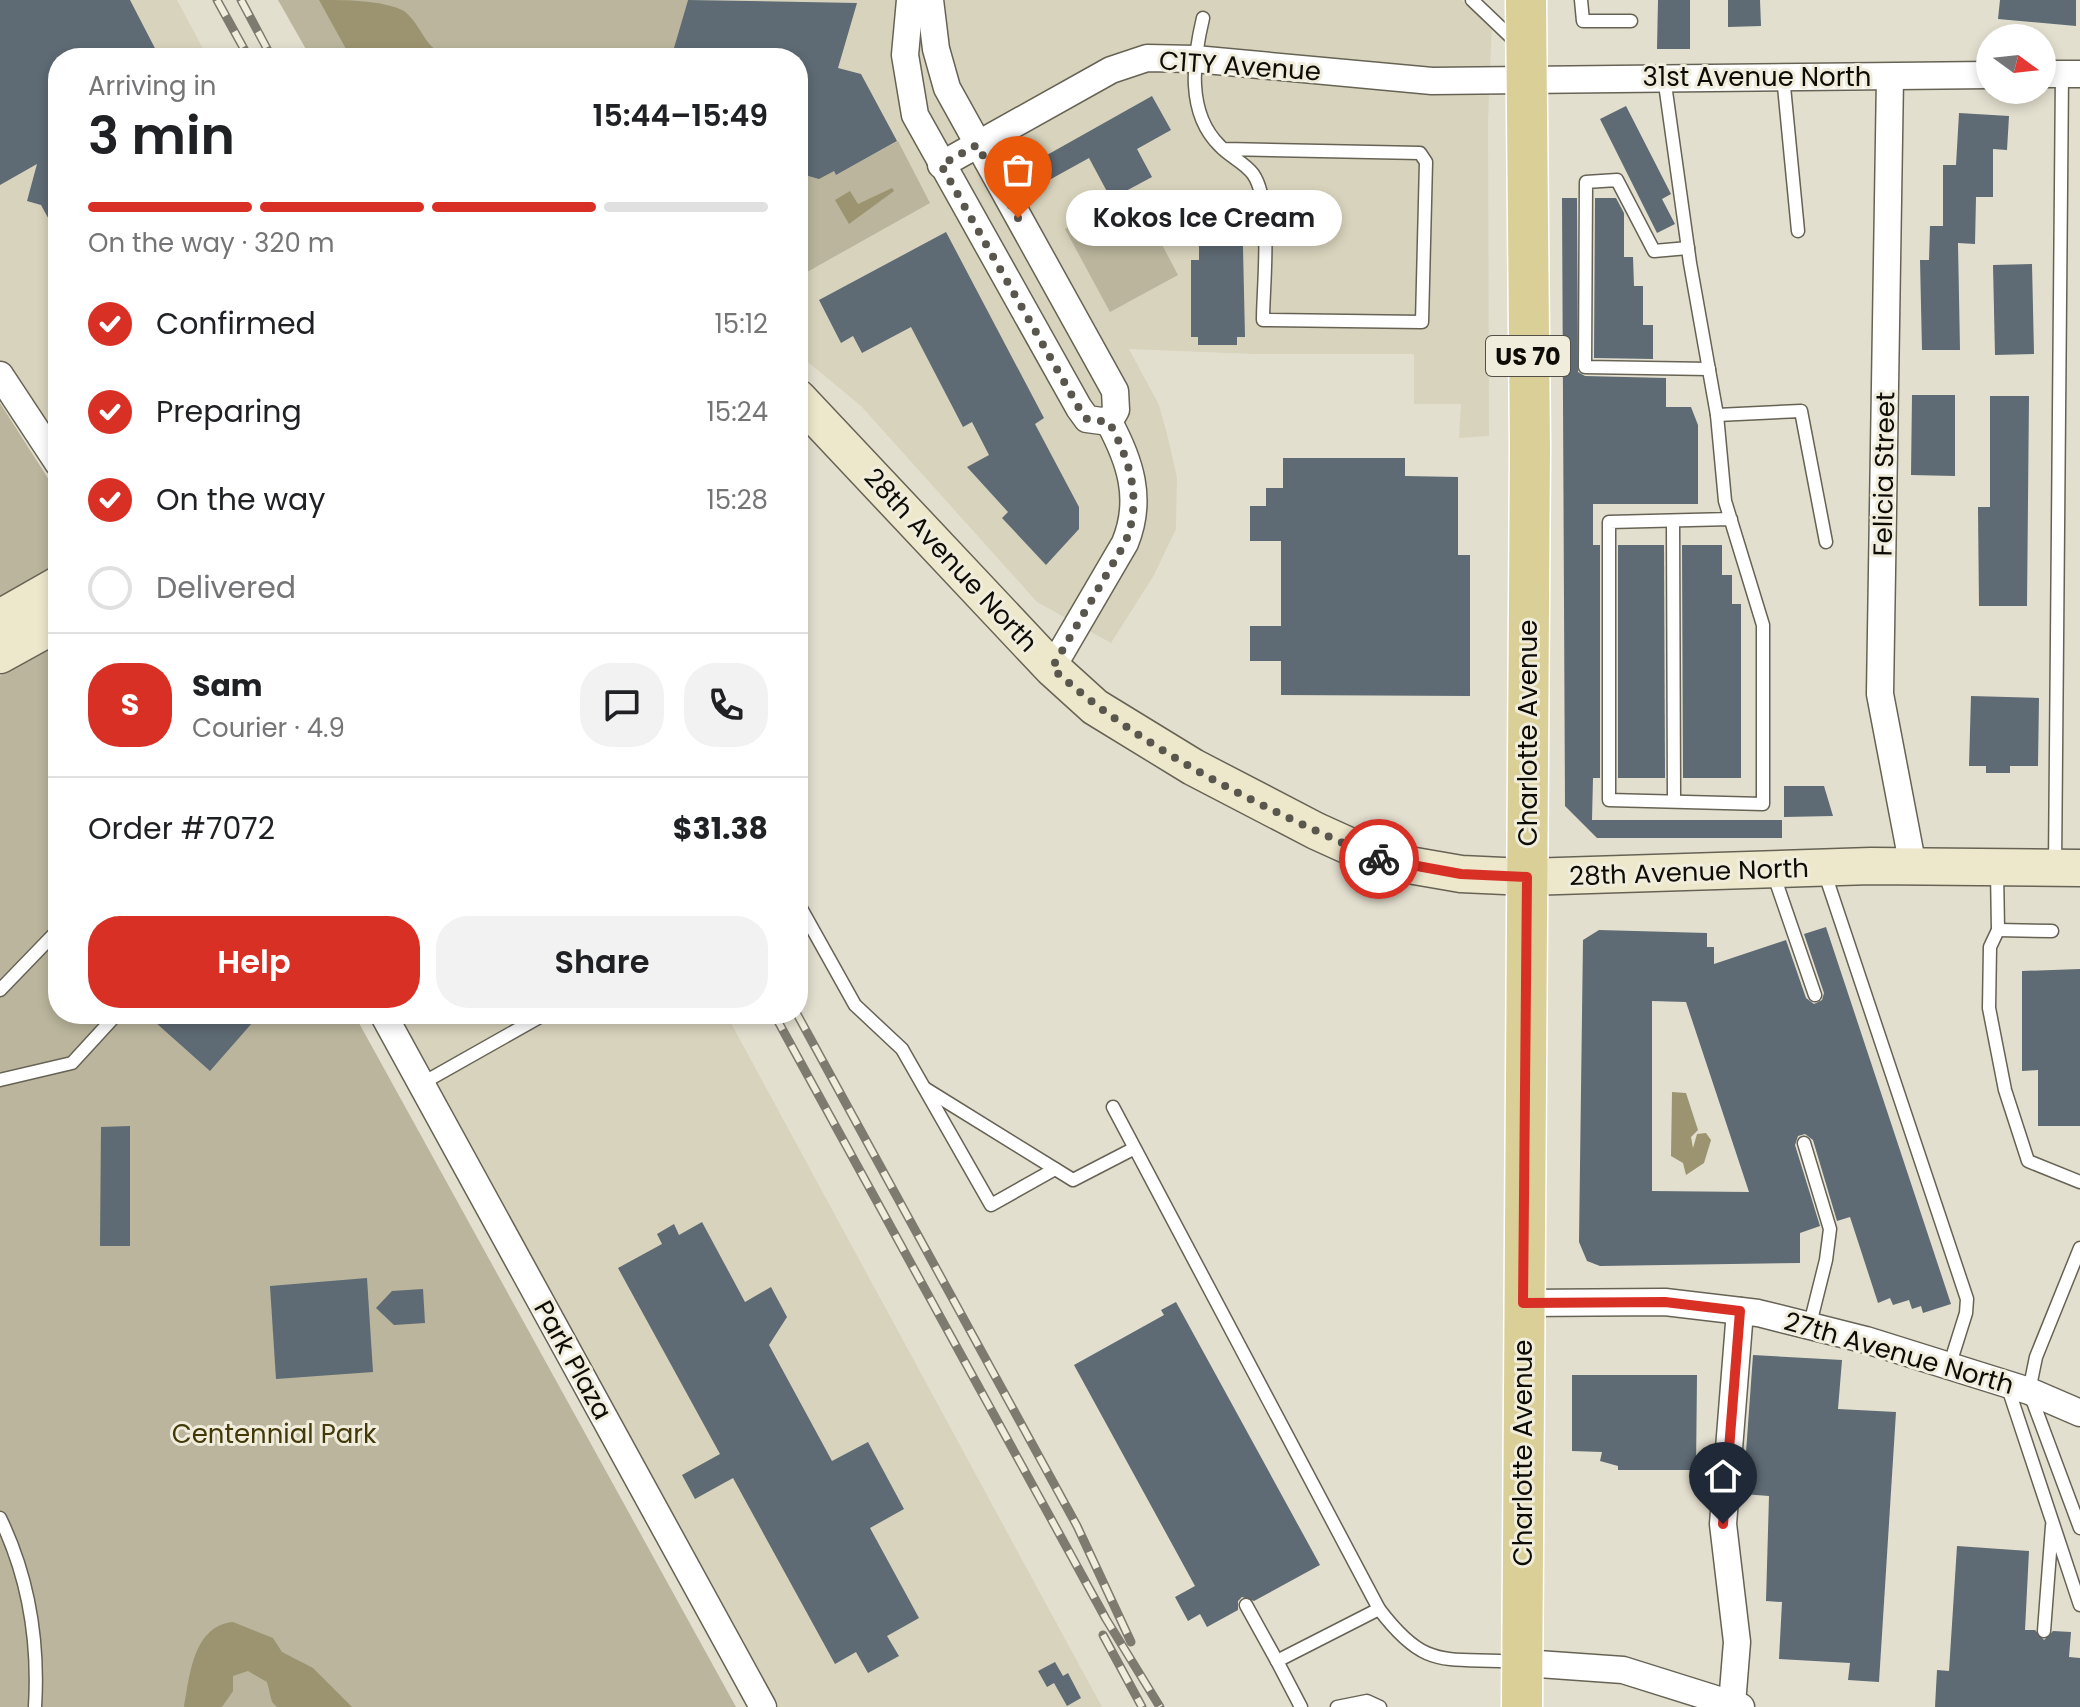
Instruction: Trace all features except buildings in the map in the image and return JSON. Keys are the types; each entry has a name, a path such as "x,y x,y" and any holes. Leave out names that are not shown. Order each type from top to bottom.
{"main road":[{"name":"Charlotte Avenue","path":"1522,1707 1530,447 1526,0"},
{"name":"28th Avenue North","path":"808,409 1052,668 1095,707 1193,767 1367,854 1461,874 1527,877 1823,868 2068,868"},
{"path":"0,618 48,591"},
{"path":"0,655 48,629"}],"street":[{"path":"910,0 905,39 908,91 915,115 1079,408 1087,419 1109,422"},
{"path":"930,0 940,68 977,145 1115,391 1116,410 1109,422"},
{"name":"C1TY Avenue","path":"941,165 1123,65 1147,58 1195,59 1432,81 1525,65"},
{"name":"31st Avenue North","path":"1525,65 1664,77 1976,75"},
{"name":"Felicia Street","path":"1890,77 1880,694 1913,867"},
{"path":"0,375 48,448"},
{"path":"1052,668 1125,543 1133,520 1132,475 1124,450 1109,422"},
{"name":"Park Plaza","path":"388,1024 763,1707"},
{"name":"27th Avenue North","path":"1523,1303 1665,1302 1810,1324 2018,1388 2080,1413"},
{"path":"1523,1663 1623,1670 1736,1705 1737,1642 1723,1524 1740,1311"}],"lane":[{"path":"1472,0 1525,65"},
{"path":"1581,0 1583,21 1631,21"},
{"path":"1203,18 1195,59 1201,120 1224,149 1253,174 1263,202 1263,320 1422,322 1426,162 1420,153 1224,149"},
{"path":"2061,74 2068,868"},
{"path":"1783,76 1798,231"},
{"path":"1664,77 1688,248 1717,415 1725,501 1731,519 1763,625 1763,804 1609,800 1609,522 1731,519"},
{"path":"1688,248 1654,251 1617,180 1586,182 1585,367 1709,369"},
{"path":"1717,415 1801,411 1826,542"},
{"path":"1673,521 1674,801"},
{"path":"1997,867 1998,930 1990,947 1989,1008 2005,1090 2028,1161 2080,1182"},
{"path":"1823,868 1967,1299 1966,1313 1949,1367"},
{"path":"1772,870 1815,995"},
{"path":"808,921 855,1005 902,1049 991,1205 1055,1169"},
{"path":"1998,930 2052,931"},
{"path":"0,990 48,940"},
{"path":"0,1080 72,1063 108,1024"},
{"path":"421,1084 527,1024"},
{"path":"924,1088 1073,1180 1133,1149"},
{"path":"1113,1107 1379,1609 1403,1640 1427,1655 1523,1663"},
{"path":"1804,1143 1823,1198 1830,1241 1810,1324"},
{"path":"2080,1248 2036,1357 2018,1388 2052,1521 2080,1605"},
{"path":"2018,1388 2080,1528"},
{"path":"0,1518 21,1570 33,1627 35,1707"},
{"path":"2044,1631 2052,1521"},
{"path":"1246,1605 1301,1707"},
{"path":"1277,1661 1379,1609"},
{"path":"1337,1707 1367,1701 1380,1707"}],"shaded area":[{"path":"0,0 177,0 203,48 48,48 48,447 0,375"},
{"path":"319,0 395,7 411,17 433,48 345,48"},
{"path":"554,0 1461,0 1492,22 1488,121 1489,436 1459,438 1461,404 1414,404 1414,354 1254,354 1129,349 1159,405 1167,434 1177,477 1176,529 1154,575 1111,643 1037,602 861,406 808,362 808,48 541,48"},
{"path":"892,188 894,191 849,224 835,200 850,191 858,204"},
{"path":"388,1024 731,1024 1102,1707 763,1707"},
{"path":"1672,1092 1686,1093 1698,1130 1691,1137 1693,1148 1697,1134 1706,1133 1711,1140 1704,1163 1686,1175 1683,1163 1671,1156"},
{"path":"233,1622 273,1638 282,1652 313,1668 352,1707 277,1707 272,1702 267,1682 248,1671 233,1676 233,1691 222,1707 184,1707 192,1667 202,1642 209,1632"}],"green space":[{"path":"278,0 688,0 674,48 305,48"},
{"path":"898,141 930,203 808,271 808,176 834,171 836,175"},
{"path":"1134,192 1178,275 1110,312 1065,229"},
{"path":"0,403 48,478 48,575 0,601"},
{"name":"Centennial Park","path":"48,650 48,1024 360,1024 736,1707 0,1707 0,676"}],"railway":[{"path":"217,0 243,48"},
{"path":"241,0 267,48"},
{"path":"779,1024 1106,1619 1160,1707"},
{"path":"802,1024 1077,1526 1131,1642"},
{"path":"1103,1635 1142,1707"}],"way so far":[{"path":"1018,218 977,145 941,165 1079,408 1087,419 1098,423 1109,422 1124,450 1135,497 1133,520 1125,543 1052,668 1095,707 1193,767 1316,831 1379,859"}],"place":[{"name":"Kokos Ice Cream","path":"1018,218"}],"route":[{"path":"1379,859 1461,874 1527,877 1523,1303 1665,1302 1740,1311 1723,1524"}]}
